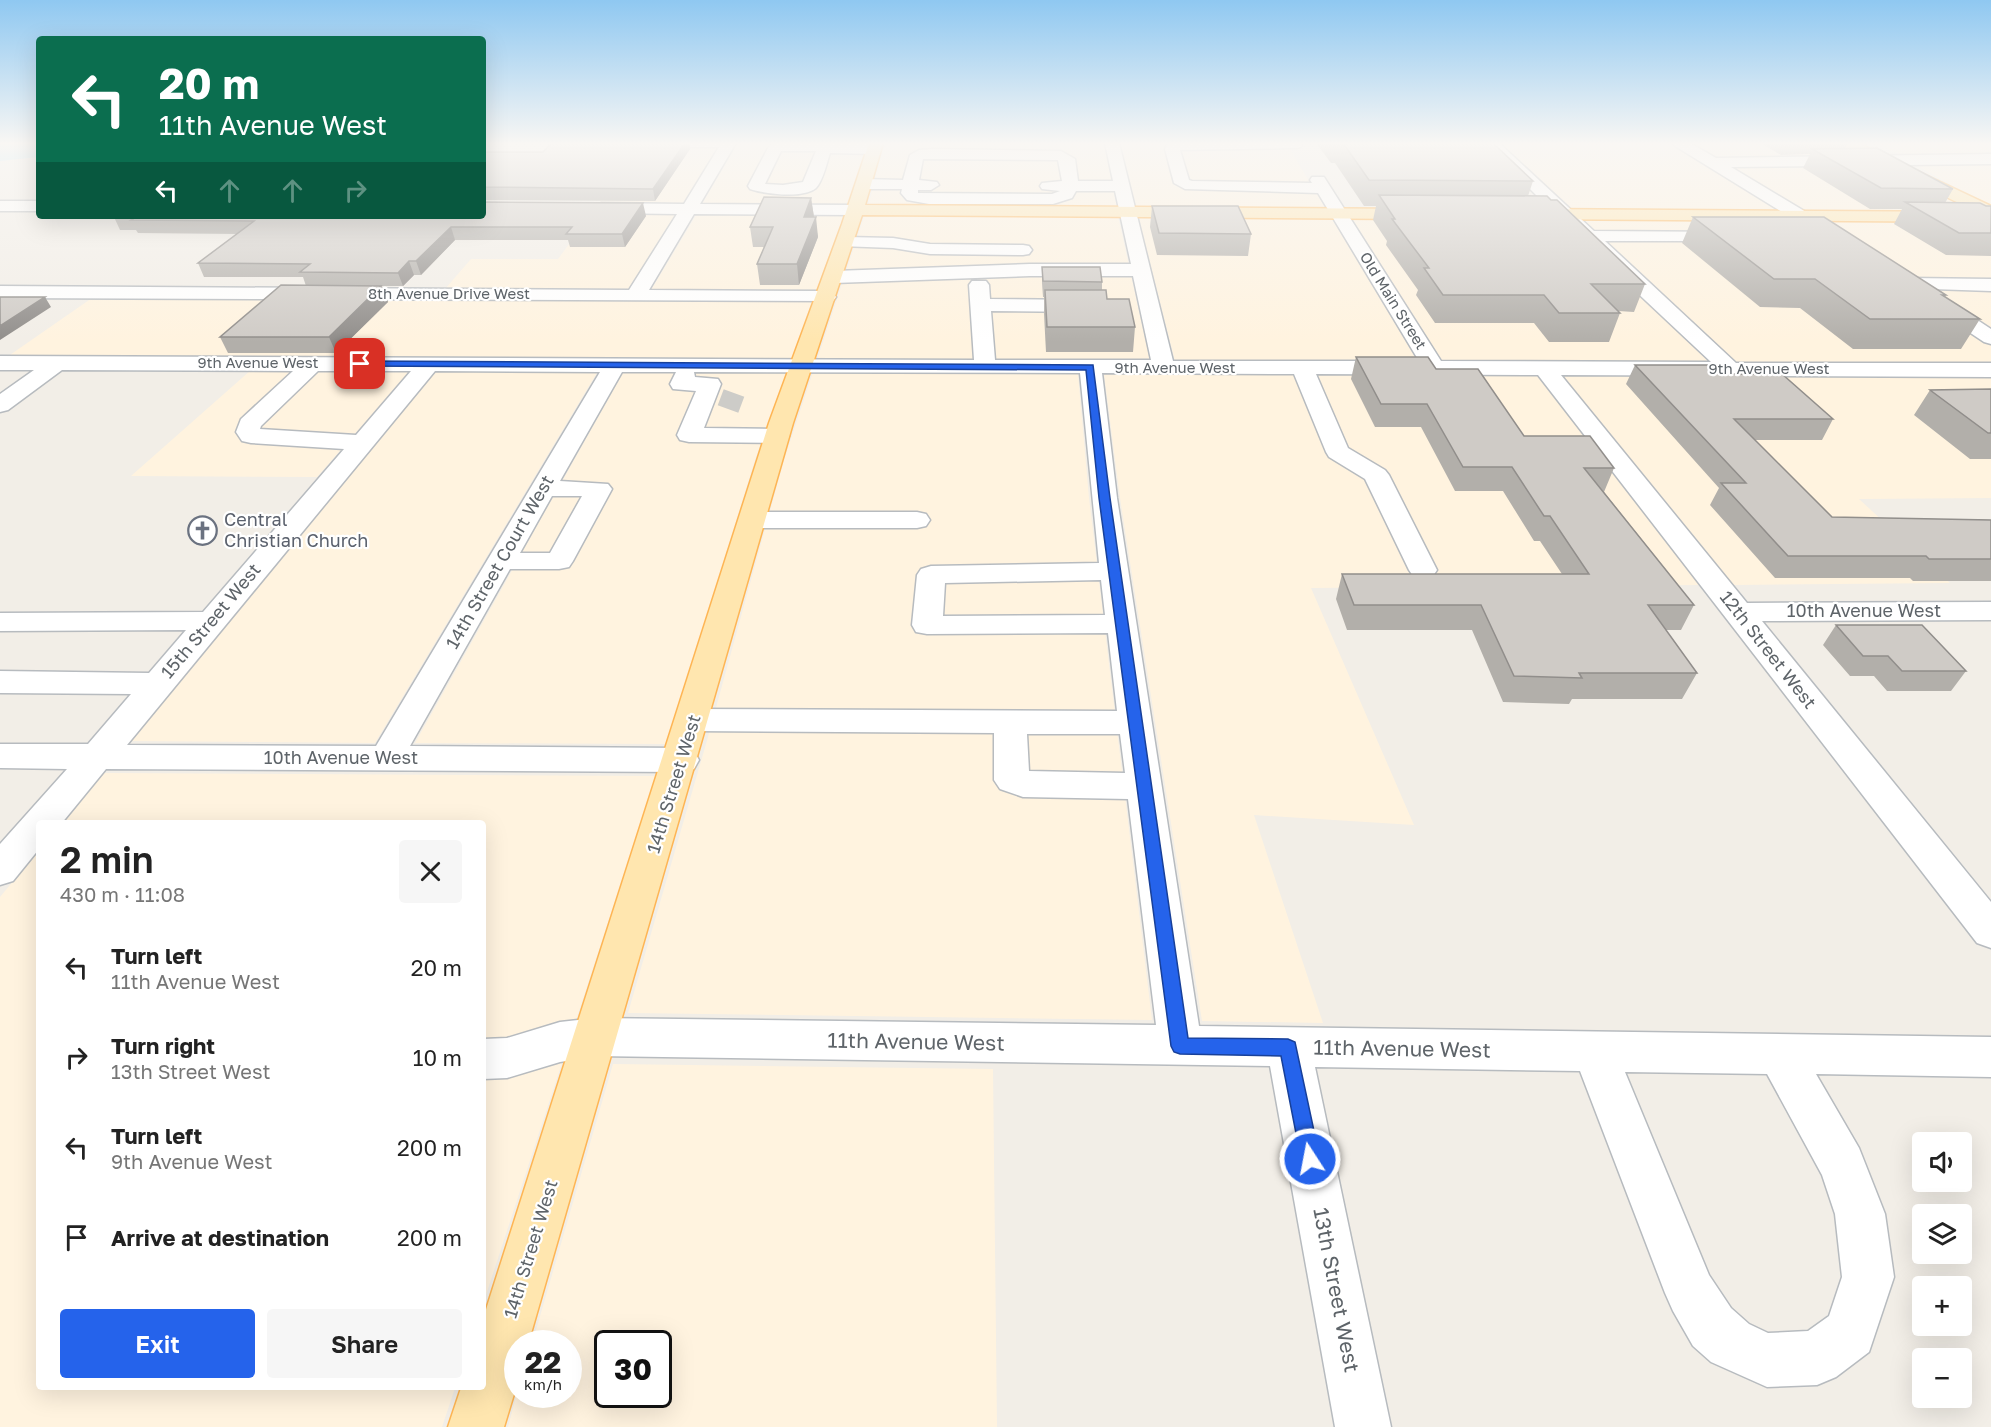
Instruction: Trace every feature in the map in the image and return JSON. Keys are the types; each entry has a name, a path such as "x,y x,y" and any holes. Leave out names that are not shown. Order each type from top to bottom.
{"main road":[{"path":"857,210 1433,214"},
{"name":"14th Street West","path":"488,1374 682,760 777,435 857,210"},
{"path":"1517,214 1991,217"},
{"name":"14th Street West","path":"476,1427 484,1390"}],"street":[{"path":"636,296 689,210"},
{"path":"823,210 857,210"},
{"name":"Old Main Street","path":"1336,210 1434,368"},
{"path":"1560,210 1729,368"},
{"path":"1790,210 1838,239 1798,236"},
{"path":"1127,212 1164,368"},
{"path":"1587,236 1751,236"},
{"path":"846,242 930,249 1044,250"},
{"path":"894,275 889,263 892,256 906,246"},
{"path":"1113,250 1136,250"},
{"path":"834,277 1029,270 1141,270"},
{"path":"1891,272 1991,338"},
{"path":"976,273 982,306 985,367"},
{"path":"1910,284 1991,285"},
{"name":"8th Avenue Drive West","path":"0,292 826,297"},
{"path":"982,306 1102,306"},
{"path":"1126,306 1150,306"},
{"name":"9th Avenue West","path":"0,363 1991,370"},
{"path":"0,405 57,363"},
{"path":"314,363 249,424 248,432 251,435 362,443"},
{"name":"15th Street West","path":"42,820 429,364"},
{"name":"14th Street Court West","path":"386,758 615,365"},
{"path":"690,366 681,384 736,385"},
{"path":"1090,367 1122,624 1180,1046"},
{"path":"1302,368 1338,452 1376,475 1423,570"},
{"name":"12th Street West","path":"1544,368 1991,931"},
{"path":"710,384 689,435 777,435"},
{"path":"719,435 728,409"},
{"path":"501,561 559,561 599,489 543,488"},
{"path":"752,520 917,520"},
{"path":"1115,571 931,575 927,624 1122,624"},
{"name":"10th Avenue West","path":"1737,612 1991,611"},
{"path":"0,622 211,621"},
{"path":"0,682 158,684"},
{"path":"693,720 1136,723"},
{"path":"1010,722 1012,780 1023,784 1144,786"},
{"name":"10th Avenue West","path":"0,756 682,760"},
{"name":"15th Street West","path":"0,870 36,828"},
{"name":"11th Avenue West","path":"486,1059 507,1058 560,1042 596,1037 1991,1057"},
{"name":"13th Street West","path":"1288,1048 1363,1427"},
{"path":"1594,1051 1691,1293 1712,1327 1730,1342 1767,1360 1817,1358 1850,1333 1868,1277 1860,1214 1842,1165 1780,1054"}],"shaded area":[{"path":"1570,210 1780,210 1784,212"},
{"path":"1800,210 1977,210 1984,213 1804,212"},
{"path":"593,212 678,212 628,290 445,289 471,259 558,259"},
{"path":"698,212 846,214 817,291 651,290"},
{"path":"865,214 1118,216 1150,361 817,360"},
{"path":"1138,216 1331,217 1418,362 1175,361"},
{"path":"1351,217 1559,218 1709,362 1443,362"},
{"path":"1579,219 1991,221 1991,363 1734,362"},
{"path":"92,298 813,302 792,360 7,357"},
{"path":"251,370 411,370 317,477 131,476"},
{"path":"437,370 598,371 375,743 129,741"},
{"path":"624,371 787,372 755,460 667,744 415,743"},
{"path":"813,372 1078,374 1089,498 1152,1020 628,1013 706,744 784,460"},
{"path":"1104,374 1537,375 1700,585 1311,588 1414,825 1254,815 1323,1023 1202,1021 1120,498"},
{"path":"1562,375 1991,376 1991,498 1859,499 1950,583 1733,585"},
{"path":"103,773 656,776 486,1295 486,820 64,820"},
{"path":"36,854 36,1390 454,1390 442,1427 0,1427 0,897"},
{"path":"613,1064 993,1069 997,1427 508,1427 513,1408 582,1408 582,1330 536,1330"}],"building":[{"path":"486,210 639,210 622,234 566,234 572,227 451,227 416,261 409,261 398,273 300,272 310,264 198,263 254,221 131,220 486,219"},
{"path":"758,210 807,210 804,217 816,217 797,264 757,264 773,227 750,227"},
{"path":"1153,210 1240,210 1251,234 1159,233"},
{"path":"1389,210 1567,210 1645,284 1591,284 1620,313 1559,313 1544,295 1443,295 1424,268 1429,268 1392,219 1395,219"},
{"path":"1918,210 1991,210 1991,233 1959,233"},
{"path":"1693,217 1824,217 1980,319 1870,319 1815,279 1774,279"},
{"path":"1042,267 1100,267 1102,282 1043,281"},
{"path":"281,285 381,286 329,337 220,337"},
{"path":"1045,290 1106,290 1107,299 1129,299 1135,327 1047,327"},
{"path":"0,297 45,297 0,326"},
{"path":"1356,357 1428,357 1436,369 1478,369 1524,436 1590,436 1614,468 1584,468 1694,605 1648,605 1697,673 1579,673 1582,678 1514,676 1481,605 1354,605 1342,574 1589,574 1550,516 1544,516 1512,467 1463,467 1427,404 1381,404"},
{"path":"1635,365 1721,365 1731,374 1782,374 1833,419 1734,419 1832,517 1991,520 1991,559 1929,559 1926,556 1788,556 1721,483 1746,483"},
{"path":"1991,389 1991,433 1930,390"},
{"path":"1836,625 1922,625 1966,671 1902,671 1888,656 1863,656"}],"tunnel":[{"path":"728,409 734,393"}],"place":[{"name":"Central Christian Church","path":"203,530"}],"route":[{"path":"360,364 1090,367 1104,498 1180,1046 1288,1048 1310,1159"}]}
